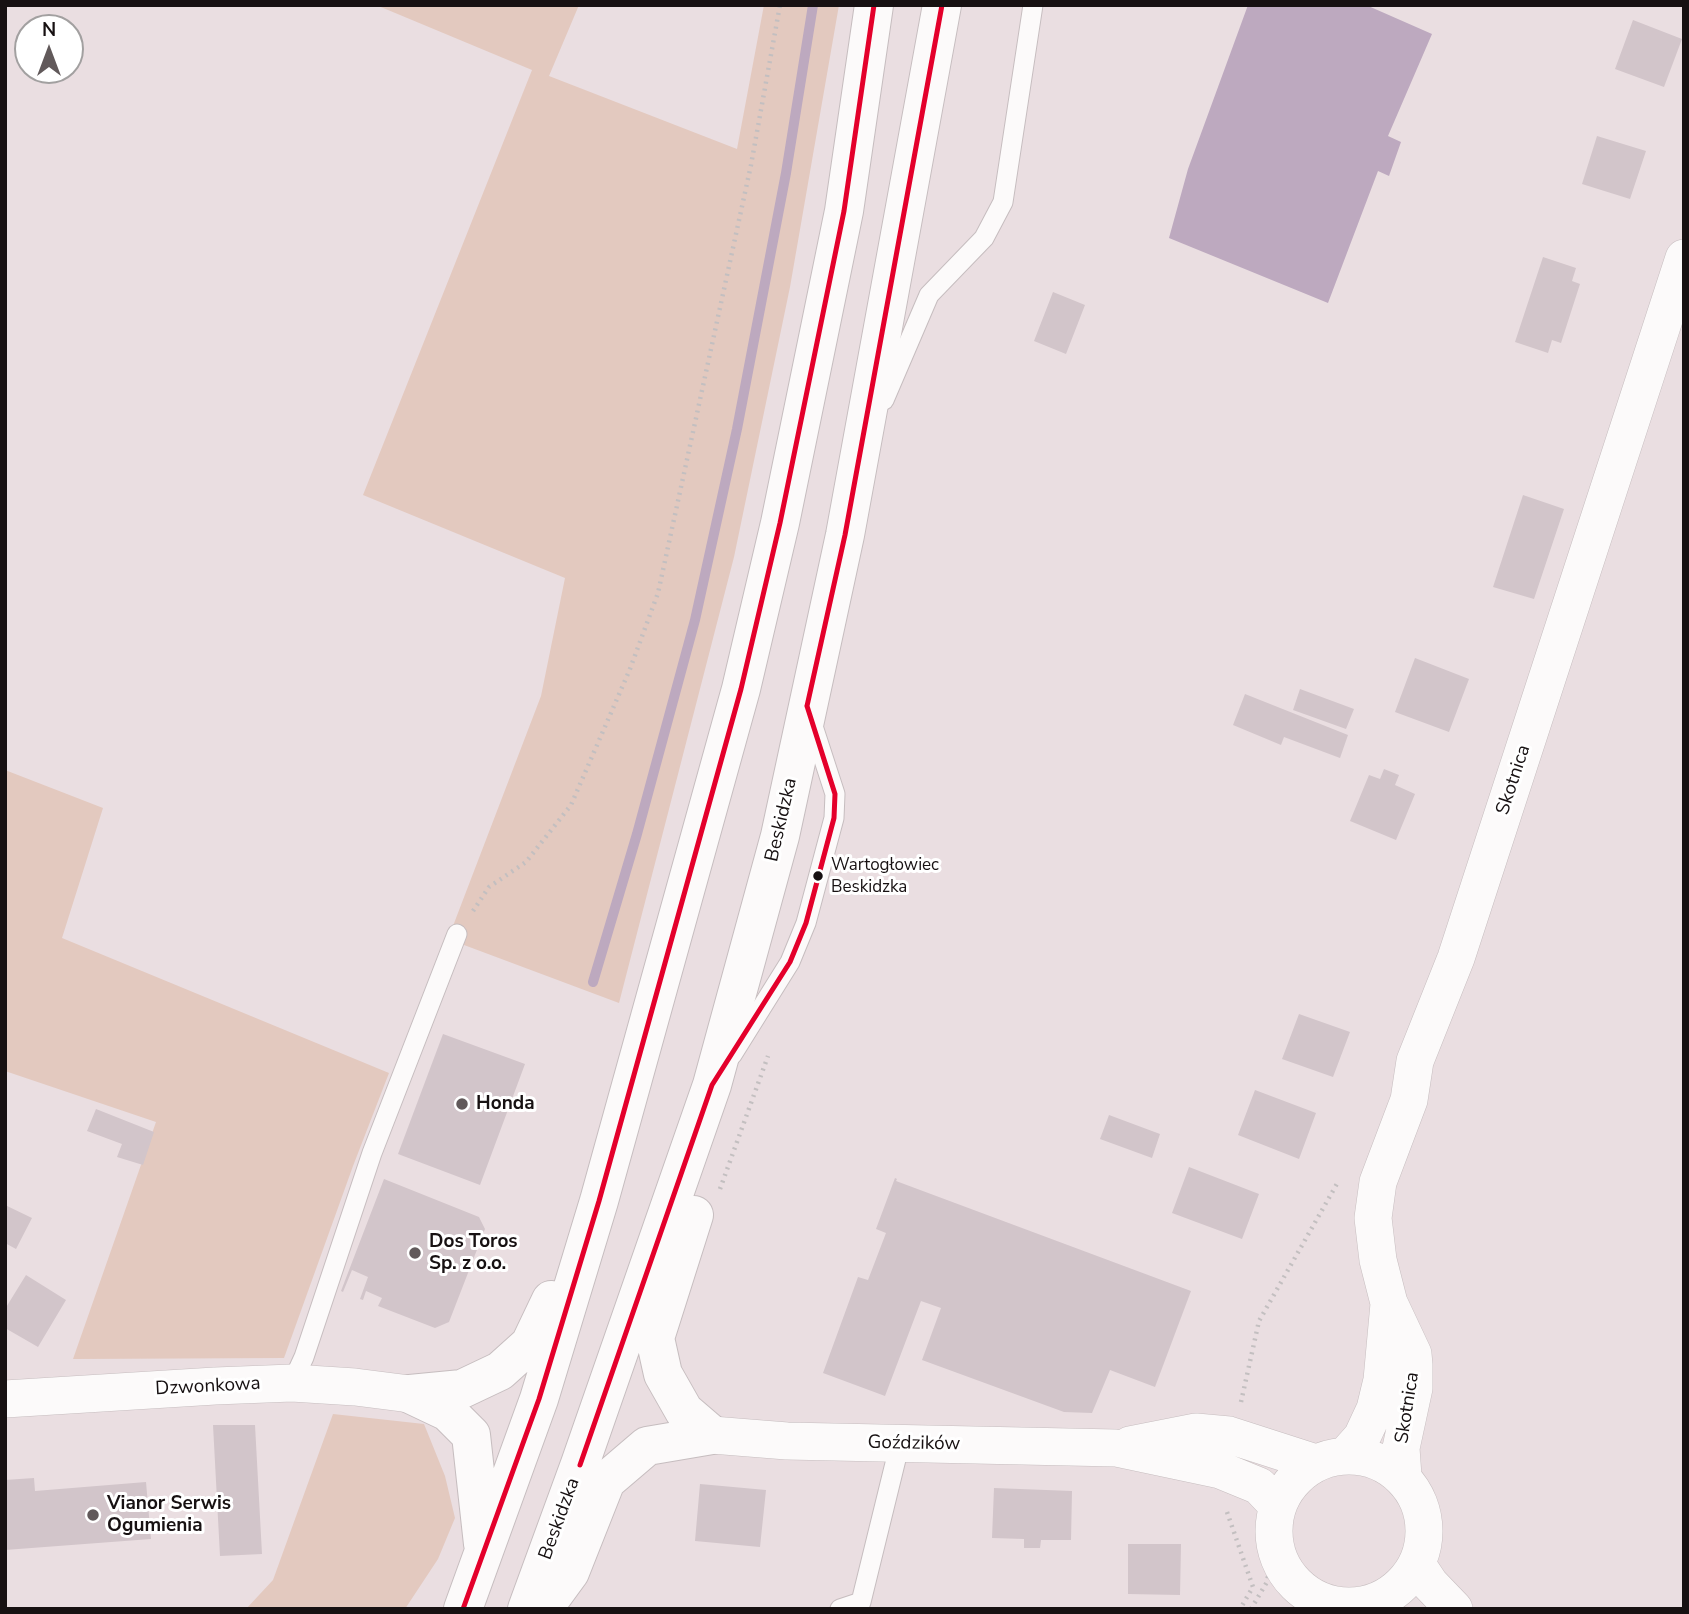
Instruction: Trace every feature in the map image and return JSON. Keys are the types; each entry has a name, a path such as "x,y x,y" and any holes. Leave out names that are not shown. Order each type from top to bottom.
{"highway":[{"path":"463,1609 540,1399 599,1201 741,689 780,523 844,211 874,5"},
{"name":"Beskidzka","path":"527,1609 712,1085 780,836 845,535 942,5"},
{"path":"712,1085 704,1184 655,1338 663,1374 684,1411 712,1435"},
{"path":"410,1394 462,1389 500,1371 530,1343 599,1201"},
{"path":"410,1394 448,1412 471,1435 484,1553"},
{"path":"543,1609 570,1572 606,1480 647,1447 712,1435"}],"street":[{"name":"Skotnica","path":"1402,1476 1401,1448 1415,1388 1415,1365 1413,1354 1389,1303 1378,1260 1373,1218 1378,1182 1409,1100 1415,1061 1456,958 1684,258"},
{"name":"Skotnica","path":"1331,1459 1362,1437 1376,1409 1382,1380 1389,1303"},
{"name":"Dzwonkowa","path":"5,1399 292,1383 410,1394"},
{"name":"Goździków","path":"1115,1448 1196,1432 1229,1435 1331,1459"},
{"name":"Goździków","path":"712,1435 787,1441 1115,1448 1220,1470 1259,1486 1276,1523"},
{"path":"1331,1459 1376,1460 1402,1476 1423,1511 1426,1539 1418,1566 1395,1603 1334,1607 1311,1597 1286,1595 1276,1523 1295,1478 1331,1459"},
{"path":"1418,1566 1430,1584 1454,1609"}],"lane":[{"path":"859,459 929,295 984,238 1003,202 1033,5"},
{"path":"292,1383 304,1357 372,1153 457,934"},
{"path":"840,1609 861,1602 900,1443"}],"path":[{"path":"457,934 489,887 526,862 571,805 630,669 658,593 751,165 780,5"},
{"path":"719,1194 770,1051"},
{"path":"1238,1408 1244,1397 1259,1321 1343,1173"},
{"path":"1226,1508 1253,1587 1240,1609"},
{"path":"1251,1609 1267,1582 1276,1523"}],"shaded area":[{"path":"376,5 579,5 549,76 737,149 764,5 839,5 790,287 734,557 619,1003 448,939 541,696 565,578 363,495 532,70"},
{"path":"1248,5 1366,5 1432,34 1388,136 1401,142 1389,176 1378,171 1328,303 1169,238 1188,169"},
{"path":"5,770 103,808 62,938 389,1073 284,1358 73,1359 156,1122 5,1071"},
{"path":"333,1414 424,1424 445,1476 455,1518 438,1559 405,1609 246,1609 273,1580"}],"building":[{"path":"1633,20 1682,39 1664,87 1615,69"},
{"path":"1597,136 1646,151 1630,199 1582,184"},
{"path":"1543,257 1576,268 1572,281 1580,284 1561,343 1552,340 1548,353 1515,342"},
{"path":"1053,292 1085,305 1066,354 1034,341"},
{"path":"1523,495 1564,509 1534,599 1493,587"},
{"path":"1415,658 1469,679 1449,732 1395,712"},
{"path":"1300,689 1354,709 1346,729 1293,710"},
{"path":"1245,694 1348,735 1340,758 1284,737 1281,745 1233,725"},
{"path":"1384,769 1399,775 1395,785 1415,794 1396,840 1350,821 1369,775 1380,779"},
{"path":"1299,1014 1350,1032 1333,1077 1282,1059"},
{"path":"443,1034 525,1064 480,1185 398,1154"},
{"path":"1255,1090 1316,1113 1299,1159 1238,1135"},
{"path":"96,1109 154,1132 143,1165 117,1157 122,1144 87,1131"},
{"path":"1109,1115 1160,1134 1152,1158 1100,1139"},
{"path":"1189,1167 1259,1194 1242,1239 1172,1213"},
{"path":"895,1178 896,1181 1191,1291 1155,1387 1110,1370 1092,1413 1064,1412 922,1360 941,1308 921,1301 885,1396 823,1373 858,1277 868,1280 886,1233 876,1229"},
{"path":"384,1179 479,1217 485,1229 449,1322 435,1328 378,1306 382,1298 366,1291 363,1300 360,1299 368,1277 352,1270 343,1292 341,1291"},
{"path":"5,1205 32,1218 16,1249 5,1243"},
{"path":"26,1275 66,1300 38,1347 5,1328 5,1309"},
{"path":"213,1425 255,1425 262,1554 220,1556"},
{"name":"Vianor Serwis Ogumienia","path":"34,1478 35,1491 146,1482 151,1539 5,1550 5,1480"},
{"path":"700,1484 766,1490 760,1547 695,1541"},
{"path":"994,1488 1072,1491 1071,1540 1041,1540 1040,1548 1024,1548 1024,1539 992,1538"},
{"path":"1128,1544 1181,1544 1180,1595 1128,1594"}],"waterway":[{"path":"593,982 637,834 695,620 737,429 786,173 813,5"}],"transit line":[{"path":"463,1609 539,1399 599,1201 741,689 780,523 844,211 874,5"},
{"path":"807,706 845,535 942,5"},
{"path":"580,1465 712,1085 790,962 806,923 834,818 835,794 807,706"}],"place":[{"name":"Wartogłowiec Beskidzka","path":"818,876"},
{"name":"Honda","path":"462,1104"},
{"name":"Dos Toros Sp. z o.o.","path":"415,1253"},
{"name":"Vianor Serwis Ogumienia","path":"93,1515"}]}
